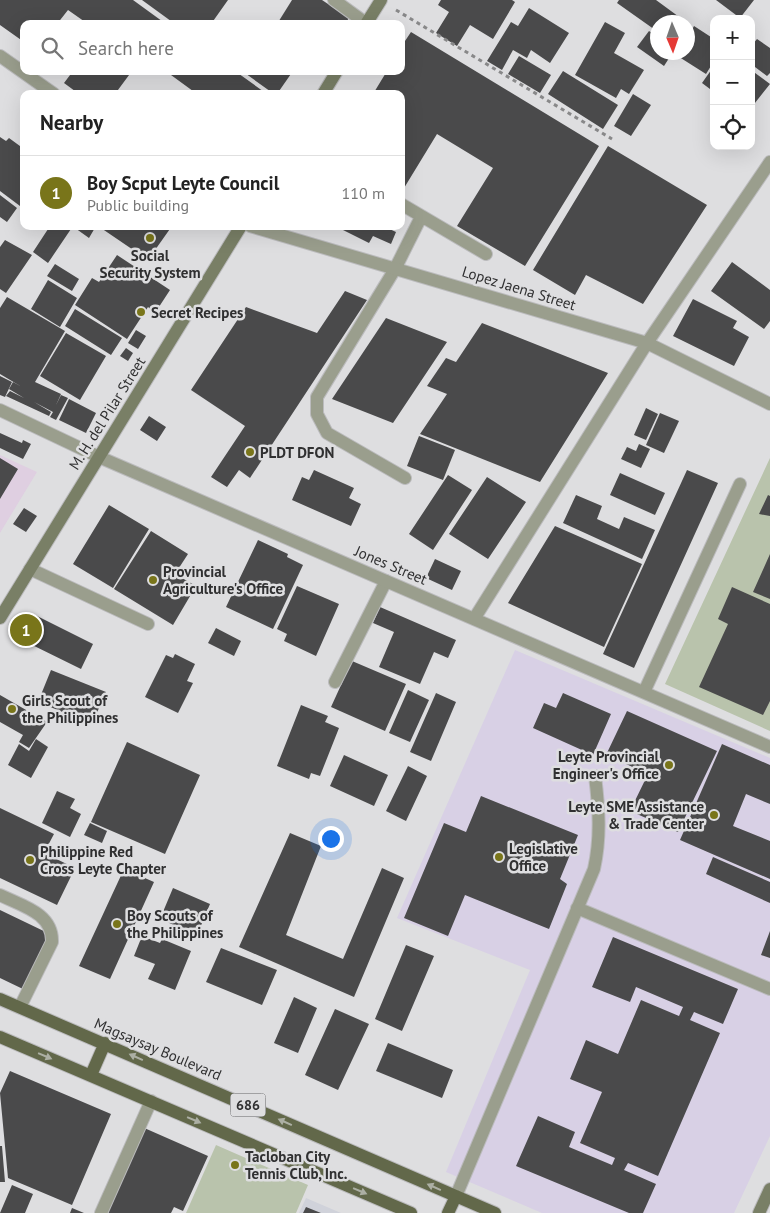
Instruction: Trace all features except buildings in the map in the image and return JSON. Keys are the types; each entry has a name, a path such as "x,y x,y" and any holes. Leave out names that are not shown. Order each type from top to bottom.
{"main road":[{"name":"Magsaysay Boulevard","path":"0,999 495,1213"},
{"name":"686","path":"0,1037 411,1213"},
{"path":"91,1075 105,1043"},
{"path":"448,1213 456,1196"}],"street":[{"path":"334,0 361,20"},
{"path":"368,20 381,0"},
{"path":"0,56 20,70"},
{"path":"27,75 48,90"},
{"path":"325,90 335,75"},
{"path":"474,619 647,343 770,162"},
{"path":"405,206 486,254"},
{"path":"405,478 327,433 316,414 317,397 395,269 421,216"},
{"name":"M. H. del Pilar Street","path":"0,618 239,230"},
{"name":"Lopez Jaena Street","path":"263,230 647,343 770,404"},
{"name":"Jones Street","path":"0,410 99,457 770,747"},
{"path":"644,692 740,484"},
{"path":"30,569 148,624"},
{"path":"335,682 386,581"},
{"path":"456,1196 594,869 599,845 600,816 595,776"},
{"path":"0,896 32,910 48,922 52,930 52,942 20,1007"},
{"path":"577,908 770,989"},
{"path":"100,1213 151,1101"},
{"path":"759,1213 770,1189"}],"path":[{"path":"381,0 612,139"}],"shaded area":[{"path":"0,455 37,472 0,533"},
{"path":"515,650 770,758 770,1136 734,1213 542,1213 446,1172 530,970 397,918"},
{"path":"306,1198 341,1213 299,1213"}],"green space":[{"path":"770,458 770,731 665,684"},
{"name":"Tacloban City Tennis Club, Inc.","path":"216,1145 308,1185 296,1213 186,1213"}],"place":[{"name":"Social Security System","path":"150,238"},
{"name":"Secret Recipes","path":"141,312"},
{"name":"PLDT DFON","path":"250,452"},
{"name":"Provincial Agriculture's Office","path":"153,580"},
{"name":"Boy Scput Leyte Council","path":"26,630"},
{"name":"Girls Scout of the Philippines","path":"12,709"},
{"name":"Leyte Provincial Engineer's Office","path":"669,765"},
{"name":"Leyte SME Assistance & Trade Center","path":"714,815"},
{"name":"Legislative Office","path":"499,857"},
{"name":"Philippine Red Cross Leyte Chapter","path":"30,860"},
{"name":"Boy Scouts of the Philippines","path":"117,924"},
{"name":"Tacloban City Tennis Club, Inc.","path":"235,1165"}]}
